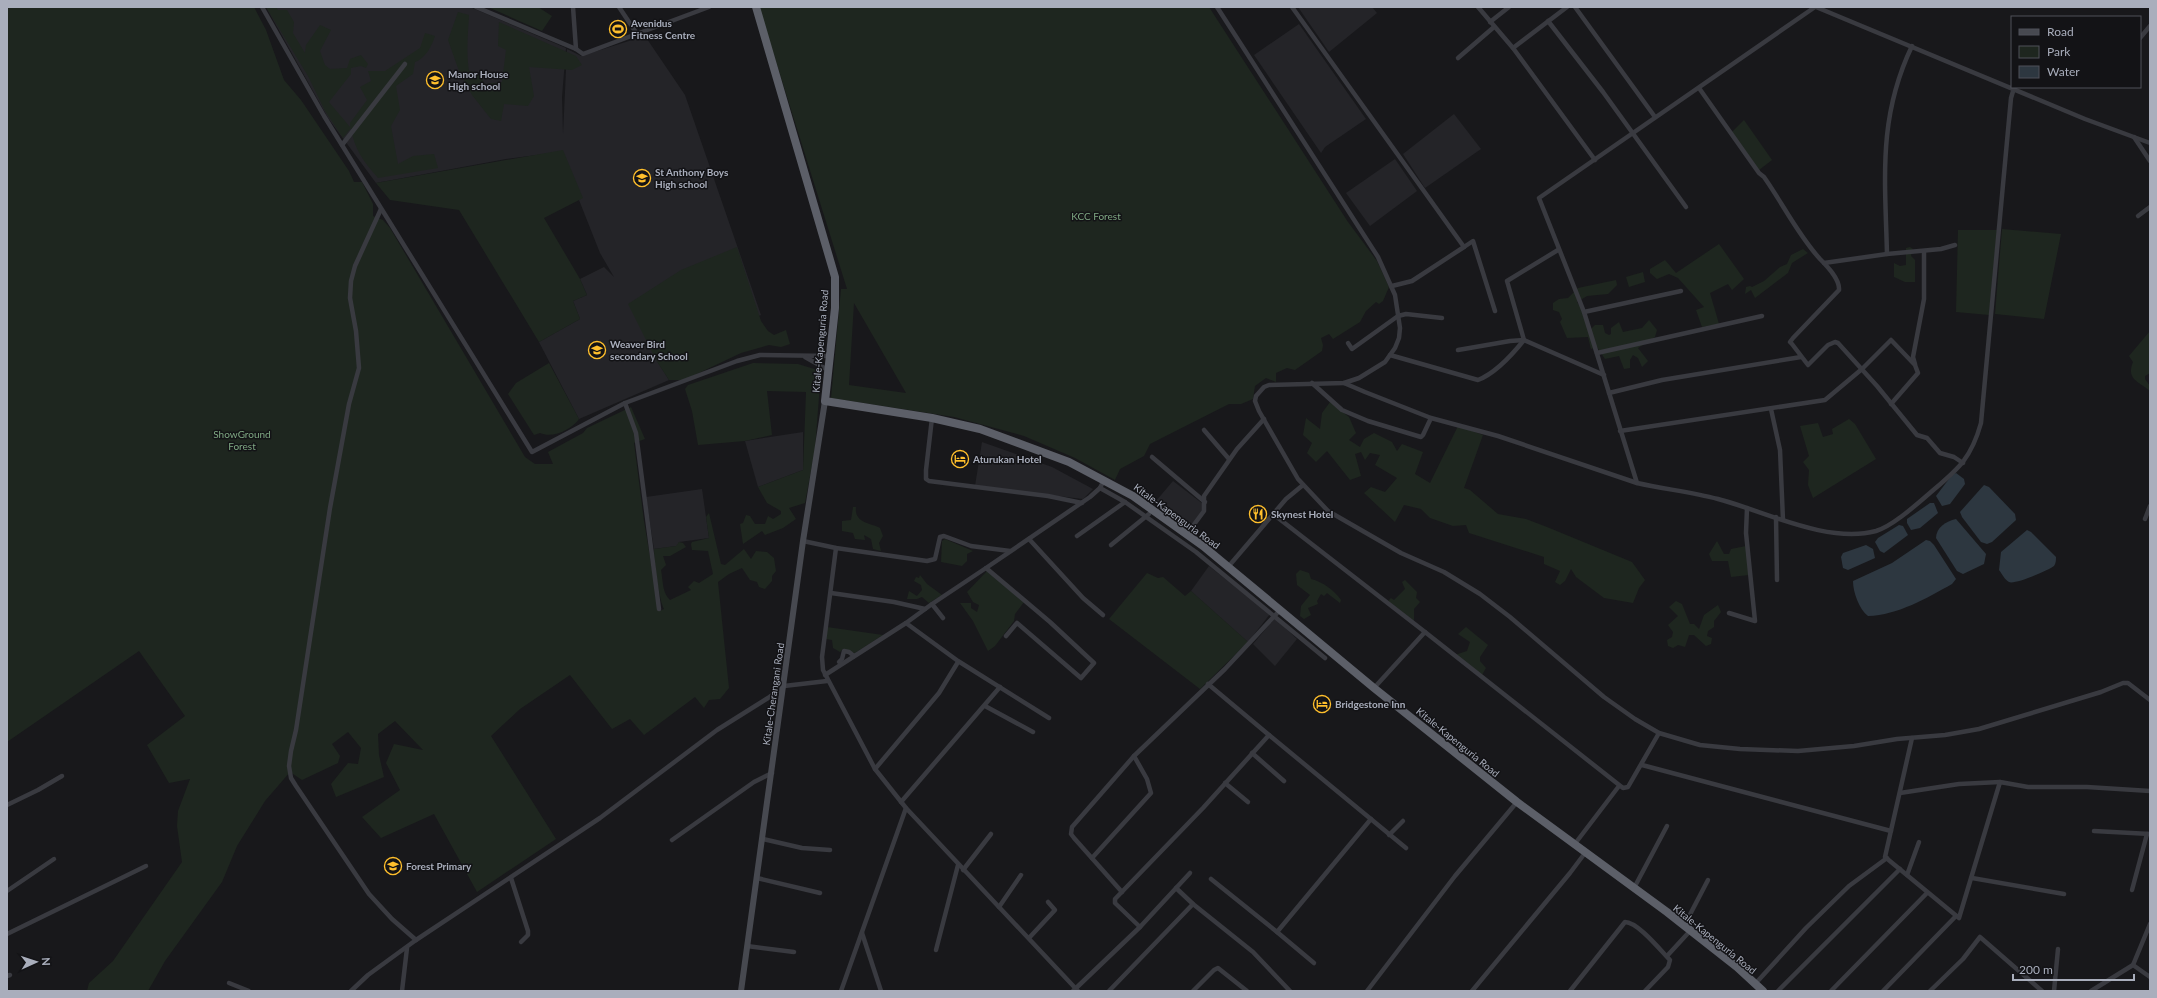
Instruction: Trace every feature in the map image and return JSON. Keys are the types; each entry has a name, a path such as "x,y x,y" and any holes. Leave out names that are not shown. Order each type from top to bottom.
{"highway":[{"name":"Kitale-Kapenguria Road","path":"756,7 835,277 836,308 825,401 932,418 980,428 1069,462 1133,496 1150,513 1187,534 1282,609 1374,688 1574,845 1687,928 1737,967 1763,991"}],"main road":[{"name":"Kitale-Cherangani Road","path":"741,991 803,541 825,401"}],"street":[{"path":"262,7 342,145 532,452 625,403 737,361 760,355 830,356"},
{"path":"476,7 576,49 583,54 710,7"},
{"path":"574,7 576,49"},
{"path":"618,7 637,34"},
{"path":"1217,7 1378,258 1392,286 1398,316 1399,338 1385,362 1370,373 1344,383 1312,383 1264,387 1256,396 1255,401 1284,458 1303,485 1334,514 1401,553 1444,572 1480,594 1510,617 1604,697 1635,719 1660,733 1700,745 1740,749 1798,751 1854,746 1964,732 2006,722 2052,706 2102,692 2123,683 2134,687 2150,700"},
{"path":"1292,7 1464,247"},
{"path":"1478,7 1513,48 1595,160"},
{"path":"1490,22 1509,7"},
{"path":"1513,48 1567,7"},
{"path":"1575,7 1655,117"},
{"path":"1637,483 1584,312 1558,250 1539,198 1815,7 2011,87"},
{"path":"1548,21 1686,208"},
{"path":"2141,37 2150,26"},
{"path":"1458,58 1494,27"},
{"path":"1887,254 1885,138 1889,112 1900,70 1912,46"},
{"path":"342,145 405,64"},
{"path":"1699,88 1759,173 1767,181 1809,247 1824,263 1839,287 1839,290 1790,342 1808,365 1828,345 1836,342 1862,369 1917,435 1927,438 1940,453 1954,457 1963,463"},
{"path":"1344,383 1431,418 1498,436 1637,483 1718,499 1783,520 1829,531 1850,533 1877,530 1918,503 1963,463 1973,447 1981,423 2011,98 2014,88 2085,119 2150,143"},
{"path":"2134,137 2150,161"},
{"path":"2138,216 2150,207"},
{"path":"381,209 355,266 351,281 350,298 356,330 359,368 349,404 289,766 291,778 369,894 392,919 416,940"},
{"path":"1392,286 1412,281 1473,241 1495,311"},
{"path":"1824,263 1887,254 1924,252 1955,245"},
{"path":"1524,340 1507,281 1558,250"},
{"path":"1891,404 1918,373 1914,357 1924,299 1924,252"},
{"path":"1584,312 1681,291"},
{"path":"1348,343 1352,349 1398,316 1406,314 1442,318"},
{"path":"1597,352 1762,316"},
{"path":"1458,350 1510,340 1524,340 1604,376"},
{"path":"1390,355 1478,380 1486,377 1508,358 1524,340"},
{"path":"1620,431 1825,400 1862,369 1891,340 1915,365"},
{"path":"804,356 828,370"},
{"path":"1608,393 1662,380 1801,357"},
{"path":"1312,383 1342,410 1368,421 1420,437 1423,435 1431,418"},
{"path":"625,403 636,433 659,609"},
{"path":"1771,409 1780,450 1783,520"},
{"path":"932,418 926,470 926,478 929,481 1048,496 1082,503"},
{"path":"1187,534 1203,514 1205,502 1204,496 1229,460 1264,419"},
{"path":"1204,430 1229,460"},
{"path":"1152,457 1205,502"},
{"path":"825,675 906,623 1082,503 1100,488 1104,480"},
{"path":"1228,567 1273,514 1295,490 1303,485"},
{"path":"1100,488 1125,502 1150,513 1325,658"},
{"path":"1077,536 1125,502"},
{"path":"2145,519 2150,506"},
{"path":"1729,612 1755,622 1746,533 1747,508"},
{"path":"1111,544 1150,513"},
{"path":"1273,514 1620,786 1628,787 1660,733"},
{"path":"1776,517 1777,580"},
{"path":"803,541 836,548 931,561 936,558 940,537 944,536 971,546 1010,551"},
{"path":"1029,539 1083,598 1103,615"},
{"path":"836,548 822,657 827,681 875,769 901,802 958,865 1029,938 1076,990 1140,927 1190,873"},
{"path":"986,568 1050,622 1094,663 1081,678 1018,623 1006,636"},
{"path":"831,593 894,602 925,609"},
{"path":"932,604 943,618"},
{"path":"1122,892 1071,834 1072,827 1134,756 1282,609"},
{"path":"906,623 958,662 1049,718"},
{"path":"1374,688 1425,632"},
{"path":"839,662 842,659 844,652 849,652 854,656"},
{"path":"875,769 934,699 958,662"},
{"path":"351,991 373,972 416,940 600,818 717,730 784,686 827,681"},
{"path":"1208,684 1406,848"},
{"path":"901,802 1000,688"},
{"path":"985,706 1033,732"},
{"path":"1140,927 1115,903 1115,899 1269,735"},
{"path":"1886,858 1912,738"},
{"path":"1252,753 1284,781"},
{"path":"1092,858 1151,793 1148,779 1134,756"},
{"path":"1642,765 1891,831"},
{"path":"672,840 754,782 772,774"},
{"path":"7,805 62,776"},
{"path":"1900,793 1960,784 2000,782 2028,787 2087,787 2150,792"},
{"path":"1883,991 1956,916 1959,918 2000,782"},
{"path":"1225,783 1248,802"},
{"path":"1574,845 1620,786"},
{"path":"1367,991 1454,876 1518,802"},
{"path":"841,991 906,808"},
{"path":"1277,932 1371,819"},
{"path":"1389,834 1402,821"},
{"path":"1634,888 1667,826"},
{"path":"2094,831 2148,834 2132,890"},
{"path":"963,870 991,834"},
{"path":"763,839 802,848 830,850"},
{"path":"1907,875 1919,842"},
{"path":"1472,991 1565,880 1585,853"},
{"path":"1886,858 1956,916"},
{"path":"1755,984 1806,928 1849,886 1886,858"},
{"path":"7,891 54,859"},
{"path":"936,950 958,865"},
{"path":"7,934 146,866"},
{"path":"1778,991 1900,869"},
{"path":"999,907 1021,875"},
{"path":"511,878 528,931 528,935 521,942"},
{"path":"757,878 820,893"},
{"path":"1972,878 2064,894"},
{"path":"1211,879 1314,963"},
{"path":"1667,956 1687,928 1708,880"},
{"path":"1176,888 1214,923 1253,952 1290,991"},
{"path":"1831,991 1927,893"},
{"path":"1029,938 1055,910 1048,902"},
{"path":"1109,991 1193,904"},
{"path":"1570,991 1625,922 1629,922 1643,933 1670,960 1670,965 1645,991"},
{"path":"2091,991 2099,989 2133,965 2150,924"},
{"path":"862,933 881,991"},
{"path":"1930,991 1963,959 1980,937 2042,991"},
{"path":"747,946 794,952"},
{"path":"402,991 407,948"},
{"path":"2054,991 2058,949"},
{"path":"2133,965 2150,977"},
{"path":"1193,991 1214,970 1218,968 1247,991"},
{"path":"229,983 249,991"}],"shaded area":[{"path":"266,7 470,7 566,48 562,97 563,134 567,49 581,56 645,36 685,95 761,315 657,361 669,380 579,419 539,342 580,319 573,301 587,295 580,279 604,267 614,277 600,253 560,152 506,159 376,183 328,118"},
{"path":"1298,7 1372,7 1377,13 1329,52"},
{"path":"1299,24 1366,119 1325,147 1321,153 1254,55"},
{"path":"1454,114 1481,149 1425,188 1403,154"},
{"path":"1395,159 1417,191 1370,226 1346,193"},
{"path":"803,432 803,470 758,487 745,441"},
{"path":"982,442 1052,467 1093,489 1083,499 975,486"},
{"path":"1173,481 1203,504 1202,513 1190,527 1156,501"},
{"path":"702,489 709,538 679,542 677,546 654,549 646,497"},
{"path":"1209,566 1270,614 1248,642 1191,591"},
{"path":"1275,618 1297,639 1275,666 1253,644"}],"green space":[{"name":"ShowGround Forest","path":"7,7 254,7 266,30 284,80 301,100 349,171 354,182 362,182 373,204 373,216 383,220 390,228 525,457 535,464 553,464 548,452 583,433 587,428 631,407 645,439 634,443 644,521 659,611 664,609 656,571 654,549 676,546 679,542 683,543 686,547 670,556 663,556 666,565 661,570 663,586 667,597 670,600 691,590 688,587 694,581 699,583 713,574 708,551 692,550 691,544 692,542 709,538 706,517 709,513 721,564 725,565 744,549 751,559 756,551 767,552 774,558 776,571 772,576 772,581 765,589 759,587 757,582 750,580 742,568 729,574 718,582 729,688 720,699 709,700 704,708 695,697 644,735 630,719 612,729 570,675 520,709 491,736 556,839 477,892 434,814 381,838 362,817 400,790 386,763 394,744 423,750 395,721 378,734 379,755 384,777 336,797 331,784 348,763 358,764 361,748 348,732 332,744 340,756 338,763 302,780 290,772 265,801 237,846 222,882 165,961 148,991 87,991 89,983 113,961 182,862 177,826 178,811 190,779 169,783 147,745 185,716 139,651 7,742"},
{"path":"266,7 276,7 278,10 287,10 294,22 293,33 305,53 306,45 320,25 331,30 320,51 325,65 330,69 347,68 350,59 361,55 368,64 366,68 361,66 351,68 351,74 329,102 350,127 350,123 367,100 360,87 371,81 368,71 385,71 420,48 425,33 435,36 428,52 415,62 413,74 396,86 400,110 391,126 398,164 413,156 434,154 438,168 378,178 360,155 352,136 351,128 343,138 325,111 308,76"},
{"path":"488,7 538,7 552,16 542,31"},
{"name":"KCC Forest","path":"759,7 1209,7 1348,222 1377,261 1389,287 1383,301 1379,304 1376,302 1366,311 1360,322 1333,339 1329,334 1321,338 1323,345 1322,351 1295,370 1287,368 1276,373 1276,382 1266,378 1255,386 1253,399 1241,404 1229,404 1150,444 1144,456 1120,469 1115,480 1075,458 1024,436 954,417 831,398 841,289 847,289","holes":["854,303 906,393 849,385"]},
{"path":"458,12 469,15 467,50 469,71 478,73 485,84 502,82 506,50 498,46 499,22 576,56 582,65 572,70 529,67 534,96 528,106 504,104 501,121 491,119 472,95 459,71 448,40"},
{"path":"1744,120 1772,160 1759,170 1732,132"},
{"path":"563,150 583,198 544,218 580,279 587,295 573,301 580,319 539,342 459,210 390,200 376,183"},
{"path":"2002,229 2061,234 2044,319 1995,314"},
{"path":"1958,230 1997,230 1989,315 1956,312"},
{"path":"1719,244 1744,279 1732,290 1728,284 1710,293 1719,324 1702,327 1696,310 1704,307 1678,278 1669,274 1657,279 1650,273 1650,269 1665,260 1676,273"},
{"path":"737,247 761,321 768,331 774,335 786,330 790,344 781,347 769,345 741,353 684,380 669,380 656,360 628,304 681,270"},
{"path":"1910,247 1913,249 1911,256 1915,260 1915,282 1905,282 1894,277 1894,263 1900,266 1906,265 1906,248"},
{"path":"1803,249 1808,253 1792,263 1788,273 1755,298 1751,290 1745,294 1746,287 1752,287 1764,281 1780,267 1787,264 1791,255"},
{"path":"1643,272 1645,282 1629,287 1626,277"},
{"path":"1616,280 1617,285 1608,294 1587,296 1577,302 1587,316 1591,329 1595,325 1603,325 1605,333 1609,335 1611,334 1611,328 1619,322 1623,332 1642,328 1649,320 1657,330 1655,337 1638,348 1648,361 1642,367 1638,358 1633,355 1630,360 1630,368 1624,369 1619,356 1605,359 1597,347 1591,349 1588,337 1567,338 1560,322 1562,319 1559,312 1553,310 1553,303 1559,299 1568,298 1578,288"},
{"path":"2150,331 2150,373 2145,376 2145,379 2150,386 2150,391 2132,376 2131,368 2133,362 2129,356"},
{"path":"549,363 579,419 576,423 562,432 551,435 540,433 534,435 508,394 516,383"},
{"path":"753,363 798,364 821,371 815,449 805,503 789,508 796,519 783,528 765,535 762,531 743,544 740,524 743,523 746,515 750,516 755,524 765,524 768,516 773,519 781,514 781,511 767,503 758,487 803,470 806,392 767,391 772,435 745,441 698,445 692,411 685,389 688,385"},
{"path":"1330,402 1349,417 1356,433 1349,440 1360,447 1364,439 1374,433 1392,442 1397,451 1402,444 1423,452 1415,474 1430,483 1458,426 1483,435 1464,488 1470,490 1498,514 1526,519 1632,562 1645,580 1639,588 1633,603 1604,598 1576,577 1571,569 1565,581 1560,585 1555,582 1560,571 1544,564 1544,557 1469,533 1466,525 1453,526 1430,518 1421,509 1404,505 1395,522 1364,493 1371,487 1385,492 1397,478 1375,465 1380,455 1370,453 1365,460 1361,452 1355,454 1361,476 1350,480 1327,451 1316,462 1307,453 1312,443 1303,435 1306,418 1320,429 1322,413"},
{"path":"1849,419 1855,424 1876,459 1813,498 1808,485 1809,470 1803,462 1809,456 1800,426 1818,423 1823,437 1833,434 1832,429"},
{"path":"853,507 856,507 856,512 860,519 880,528 883,536 879,543 881,551 873,549 871,539 864,535 865,540 855,539 853,533 842,531 842,521 851,520"},
{"path":"945,539 973,551 967,554 967,561 962,566 941,562 942,541"},
{"path":"1717,541 1724,554 1729,554 1731,549 1746,546 1749,575 1731,577 1728,561 1712,561 1709,554"},
{"path":"1300,570 1309,573 1311,579 1324,584 1332,590 1341,600 1340,603 1327,593 1324,596 1321,594 1317,601 1318,604 1308,608 1311,615 1304,619 1300,616 1301,606 1310,595 1297,585 1296,574"},
{"path":"987,571 1024,602 1015,614 1014,621 995,646 988,651 973,621 960,603 971,603 971,608 977,612 979,605 973,602 967,592"},
{"path":"1147,573 1158,578 1163,577 1185,596 1191,591 1248,642 1200,689 1109,619"},
{"path":"920,575 927,584 942,595 929,603 922,597 917,599 907,599 909,591 917,596 922,590 921,585 914,581 916,577 919,578"},
{"path":"1405,580 1417,592 1416,598 1420,602 1414,609 1414,621 1388,601 1391,598 1394,600 1405,589 1402,582"},
{"path":"1676,601 1682,604 1690,624 1694,624 1699,629 1704,615 1718,605 1721,612 1714,621 1714,627 1708,631 1707,636 1712,638 1711,644 1706,646 1694,635 1689,635 1685,647 1678,645 1673,648 1668,646 1667,640 1672,637 1673,632 1668,625 1678,616 1669,607"},
{"path":"827,627 883,635 855,653 843,649 840,652 833,648 832,640 826,639"},
{"path":"1466,627 1488,645 1480,657 1480,661 1486,668 1482,675 1455,655 1467,651 1470,642 1458,634"}],"water":[{"path":"1956,473 1964,479 1965,484 1950,504 1942,506 1936,496 1952,475"},
{"path":"1984,485 1989,487 2015,514 2016,520 1992,542 1987,544 1981,542 1962,517 1960,512"},
{"path":"1930,503 1934,503 1938,513 1920,528 1911,530 1907,523 1907,519"},
{"path":"1956,519 1986,554 1984,564 1963,574 1957,571 1936,538 1936,534 1942,526 1949,521"},
{"path":"1899,525 1903,526 1908,535 1884,553 1880,551 1875,542 1878,538"},
{"path":"2027,530 2031,532 2056,557 2055,564 2051,568 2032,577 2009,582 1999,570 2001,552"},
{"path":"1926,540 1930,541 1934,545 1956,579 1952,584 1912,605 1890,613 1868,616 1857,600 1853,581 1892,563"},
{"path":"1866,545 1873,549 1875,558 1848,570 1843,568 1841,557 1843,553"}],"place":[{"name":"Avenidus Fitness Centre","path":"618,29"},
{"name":"Manor House High school","path":"435,80"},
{"name":"St Anthony Boys High school","path":"642,178"},
{"name":"Weaver Bird secondary School","path":"597,350"},
{"name":"Aturukan Hotel","path":"960,459"},
{"name":"Skynest Hotel","path":"1258,514"},
{"name":"Bridgestone Inn","path":"1322,704"},
{"name":"Forest Primary","path":"393,866"}]}
